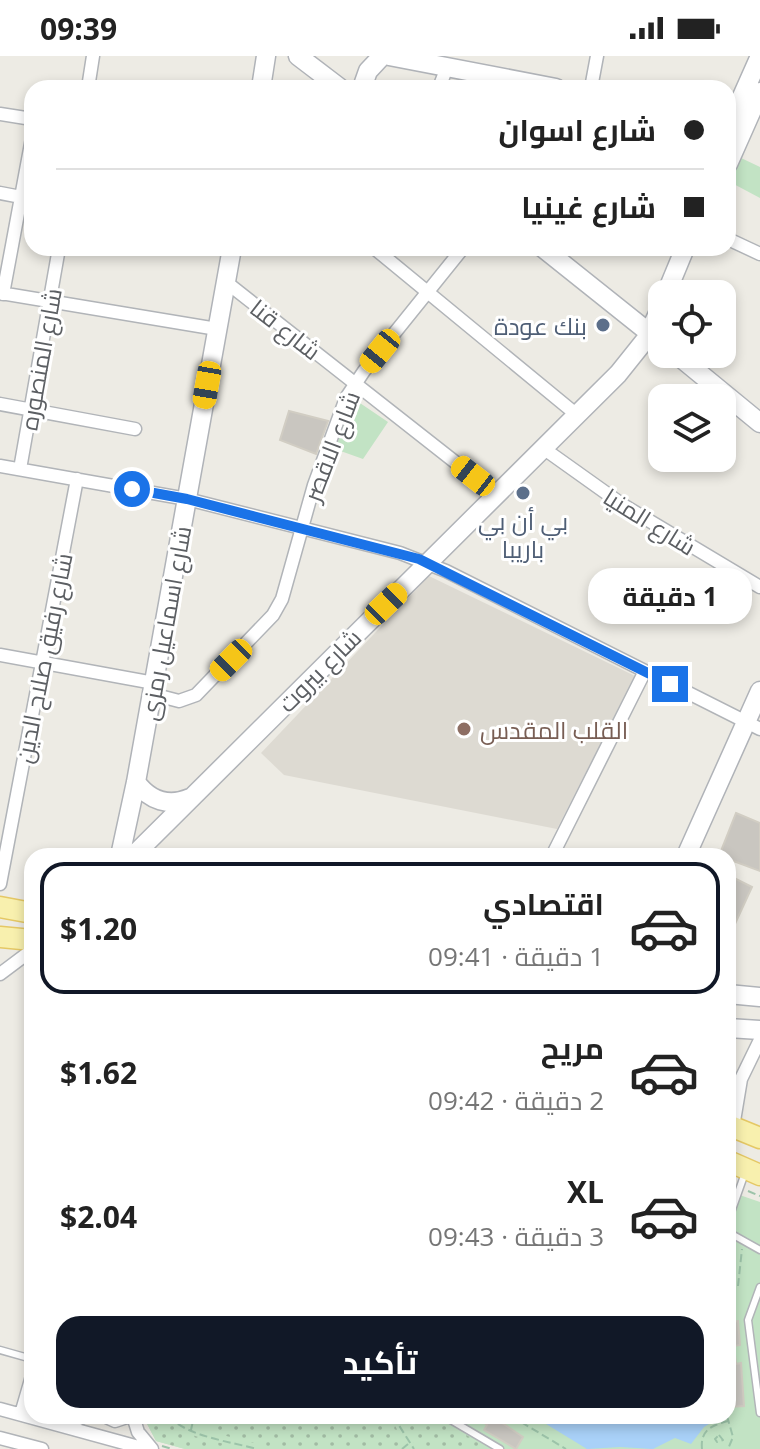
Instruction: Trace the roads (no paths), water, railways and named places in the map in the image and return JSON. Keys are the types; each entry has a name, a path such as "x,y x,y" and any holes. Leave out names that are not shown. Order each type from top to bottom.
{"main road":[{"path":"0,907 24,912"},
{"path":"0,937 24,939"},
{"path":"736,1128 760,1138"}],"street":[{"path":"89,80 93,56"},
{"path":"262,80 266,56"},
{"path":"298,56 330,80"},
{"path":"365,80 368,71 382,56"},
{"path":"389,56 429,60 447,67 514,80"},
{"path":"592,80 597,56"},
{"path":"736,110 760,56"},
{"path":"442,80 447,67"},
{"path":"736,155 751,139 760,92"},
{"path":"0,114 24,118"},
{"path":"736,123 751,139"},
{"path":"24,181 2,293 217,329"},
{"path":"0,193 21,197"},
{"path":"736,243 760,254"},
{"name":"شارع المنصوره","path":"20,469 58,256"},
{"name":"شارع اسماعيل رمزى","path":"122,848 231,256"},
{"path":"384,256 577,415"},
{"name":"شارع الاقصر","path":"0,655 153,688 179,701 192,697 266,625 282,599 300,529 341,409 355,383 456,256"},
{"path":"562,256 648,331"},
{"path":"672,280 682,256"},
{"name":"شارع قنا","path":"226,282 497,495"},
{"name":"شارع بيروت","path":"141,848 648,346"},
{"path":"693,368 760,423"},
{"path":"0,404 135,429"},
{"name":"شارع المنيا","path":"543,448 623,505 760,587"},
{"path":"0,466 187,499 400,553 428,563 753,726"},
{"name":"شارع رفيق صلاح الدين","path":"0,884 77,479"},
{"path":"556,848 645,671"},
{"path":"690,848 753,726 760,691"},
{"path":"136,782 145,793 162,802 176,803 190,798"},
{"path":"0,974 24,956"},
{"path":"736,995 760,997"},
{"path":"736,1028 760,1030"},
{"path":"736,1097 748,1062 760,1040"},
{"path":"21,1414 24,1404"},
{"path":"0,1409 24,1415"},
{"path":"57,1424 149,1449"},
{"path":"64,1426 68,1424"},
{"path":"135,1424 149,1449"},
{"path":"0,1438 42,1449"}],"lane":[{"path":"736,1196 745,1168"},
{"path":"736,1237 760,1248"},
{"path":"751,1245 760,1258"},
{"path":"760,1287 748,1320 760,1413"},
{"path":"0,1350 24,1357"},
{"path":"458,1424 500,1449"}],"water":[{"path":"546,1424 709,1424 691,1444 675,1438 653,1449 587,1449"}],"place":[{"name":"بنك عودة","path":"603,325"},
{"name":"بي أن بي باريبا","path":"523,493"},
{"name":"القلب المقدس","path":"464,729"}]}
